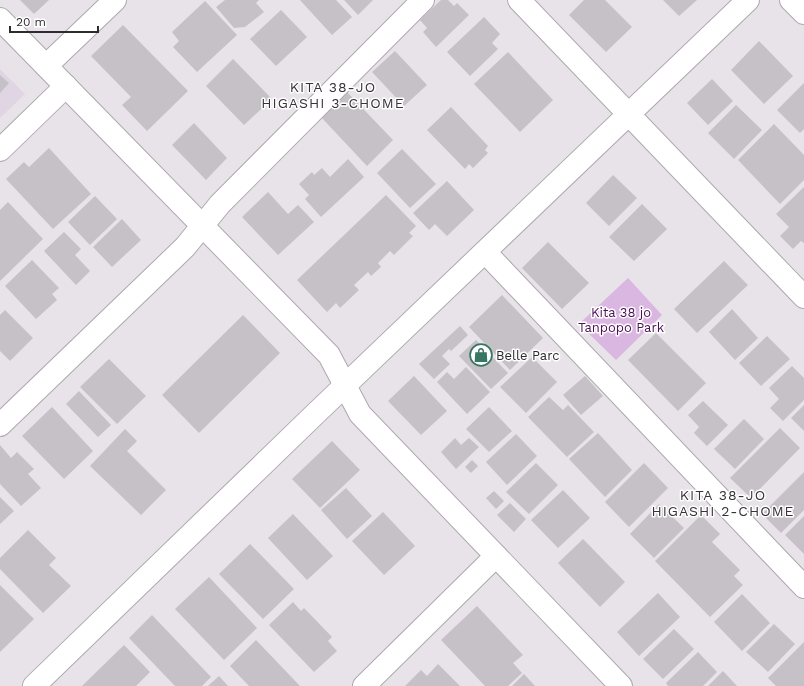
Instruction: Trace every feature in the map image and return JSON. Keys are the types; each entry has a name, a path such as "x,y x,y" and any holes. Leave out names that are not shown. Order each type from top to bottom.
{"street":[{"path":"46,66 115,0"},
{"path":"0,425 185,247 220,204 424,0"},
{"path":"519,0 804,297"},
{"path":"42,684 485,252 748,0"},
{"path":"791,0 804,14"},
{"path":"0,19 329,354 360,414 621,686"},
{"path":"0,150 66,86"},
{"path":"485,252 804,587"},
{"path":"364,686 496,556"}],"shaded area":[{"path":"0,69 25,94 0,118"}],"green space":[{"name":"Kita 38 jo Tanpopo Park","path":"628,278 662,315 616,360 579,324"}],"building":[{"path":"20,0 49,0 34,14"},
{"path":"225,0 259,0 256,3 264,12 245,27 234,28 216,7"},
{"path":"300,0 336,0 352,17 332,35"},
{"path":"344,0 373,0 358,15"},
{"path":"441,0 448,0 454,6 457,3 469,15 436,47 423,32 427,28 420,20"},
{"path":"584,0 605,0 632,27 606,52 569,15"},
{"path":"663,0 697,0 679,16"},
{"path":"205,1 237,35 197,72 173,47 179,41 172,32"},
{"path":"281,10 307,37 276,66 250,39"},
{"path":"484,17 500,34 492,43 498,49 470,76 447,52"},
{"path":"123,25 188,91 147,131 122,105 131,97 91,56"},
{"path":"759,41 793,76 764,104 731,70"},
{"path":"395,51 427,85 404,106 372,72"},
{"path":"508,52 553,100 520,132 474,84"},
{"path":"233,59 272,99 244,125 206,86"},
{"path":"0,75 9,83 0,93"},
{"path":"712,79 733,101 708,125 687,103"},
{"path":"804,83 804,129 800,133 777,110"},
{"path":"347,92 393,140 367,166 321,117"},
{"path":"736,105 762,130 734,159 708,133"},
{"path":"451,107 488,146 485,150 488,153 473,168 469,164 465,169 427,130"},
{"path":"194,123 227,158 206,180 172,145"},
{"path":"774,124 804,155 804,180 780,204 738,160"},
{"path":"49,148 91,194 53,229 6,179 24,162 29,167"},
{"path":"402,149 436,184 410,208 377,173"},
{"path":"348,159 364,177 321,217 305,199 309,195 299,184 312,172 314,175 322,168 330,177"},
{"path":"613,175 637,198 609,226 586,203"},
{"path":"447,181 474,210 447,236 435,224 429,230 413,213"},
{"path":"804,187 804,243 801,241 793,249 780,236 789,227 776,214"},
{"path":"268,192 288,214 298,205 314,222 278,255 242,217"},
{"path":"386,195 416,226 409,233 413,236 394,255 390,251 378,263 381,267 371,276 368,272 354,285 359,290 340,308 336,303 327,312 297,280"},
{"path":"95,196 117,219 90,245 68,222"},
{"path":"8,202 43,239 0,281 0,210"},
{"path":"642,204 667,229 634,261 609,237"},
{"path":"122,219 141,240 112,267 93,247"},
{"path":"64,232 81,249 75,255 90,271 76,285 44,251"},
{"path":"548,242 589,283 562,309 522,268"},
{"path":"32,260 59,288 52,294 57,300 36,319 5,286"},
{"path":"724,261 748,285 697,333 674,309"},
{"path":"502,295 543,338 510,370 469,327"},
{"path":"732,309 758,338 735,360 709,332"},
{"path":"5,310 33,338 10,361 0,351 0,315"},
{"path":"243,315 280,353 199,433 162,395"},
{"path":"460,326 468,335 451,351 449,349 442,356 450,364 434,379 419,364"},
{"path":"656,333 706,383 678,411 628,360"},
{"path":"767,336 790,359 761,386 739,363"},
{"path":"476,340 508,373 491,389 459,356"},
{"path":"532,357 557,382 526,413 500,387"},
{"path":"109,359 146,396 117,424 80,387"},
{"path":"792,366 804,378 804,400 783,421 770,408 779,399 769,388"},
{"path":"466,367 490,392 467,414 437,382 447,372 454,379"},
{"path":"414,376 447,411 421,435 388,401"},
{"path":"585,376 603,396 581,415 563,395"},
{"path":"79,391 111,425 98,437 66,404"},
{"path":"549,397 563,410 568,405 594,432 567,457 528,417"},
{"path":"703,401 728,425 707,446 694,433 699,427 688,415"},
{"path":"804,405 804,431 791,418"},
{"path":"52,407 93,451 64,479 22,436"},
{"path":"489,407 512,431 489,452 466,429"},
{"path":"744,419 764,439 735,469 714,449"},
{"path":"780,428 800,448 751,498 730,478"},
{"path":"125,429 137,441 127,451 166,490 141,515 90,466"},
{"path":"598,433 632,470 605,497 569,459"},
{"path":"516,434 537,456 507,485 486,462"},
{"path":"455,438 461,445 469,438 479,447 456,469 441,452"},
{"path":"332,441 360,470 320,508 292,479"},
{"path":"0,445 11,458 17,452 34,469 28,474 41,488 21,506 0,484"},
{"path":"472,460 478,466 471,473 465,467"},
{"path":"536,463 558,485 529,514 506,492"},
{"path":"644,463 668,488 629,527 605,502"},
{"path":"804,472 804,510 781,533 762,514"},
{"path":"346,488 372,516 347,539 321,510"},
{"path":"563,490 590,518 558,548 531,520"},
{"path":"494,491 504,501 496,509 486,498"},
{"path":"0,497 14,511 0,524"},
{"path":"510,503 526,519 514,532 497,515"},
{"path":"659,504 684,528 654,558 630,534"},
{"path":"383,512 415,546 384,575 352,541"},
{"path":"293,514 333,556 307,580 268,538"},
{"path":"701,515 720,534 712,542 740,570 734,576 743,585 710,617 655,561"},
{"path":"804,516 804,554 785,535"},
{"path":"28,530 56,558 49,565 71,586 43,613 0,569 0,558"},
{"path":"583,539 625,582 600,607 558,563"},
{"path":"250,544 294,589 263,619 219,574"},
{"path":"209,577 257,628 224,660 175,609"},
{"path":"0,585 34,619 0,652"},
{"path":"658,593 680,617 639,656 617,632"},
{"path":"742,594 770,623 742,651 714,622"},
{"path":"293,602 301,611 304,608 332,637 328,641 337,651 314,672 269,625"},
{"path":"477,606 523,655 513,663 522,673 508,686 485,686 441,640"},
{"path":"152,615 211,677 202,686 175,686 129,638"},
{"path":"774,624 795,644 768,672 746,652"},
{"path":"674,629 694,649 663,679 643,659"},
{"path":"256,640 300,686 249,686 230,666"},
{"path":"804,642 804,686 776,686 768,678"},
{"path":"124,645 150,672 136,686 82,686"},
{"path":"698,652 717,672 703,686 668,686 666,683"},
{"path":"438,664 460,686 405,686 421,670 427,676"},
{"path":"723,671 737,686 708,686"},
{"path":"524,674 535,686 512,686"},
{"path":"219,676 228,686 208,686"}],"place":[{"name":"Belle Parc","path":"481,355"}],"district":[{"name":"KITA 38-JO HIGASHI 3-CHOME","path":"333,96"},
{"name":"KITA 38-JO HIGASHI 2-CHOME","path":"723,504"}]}
